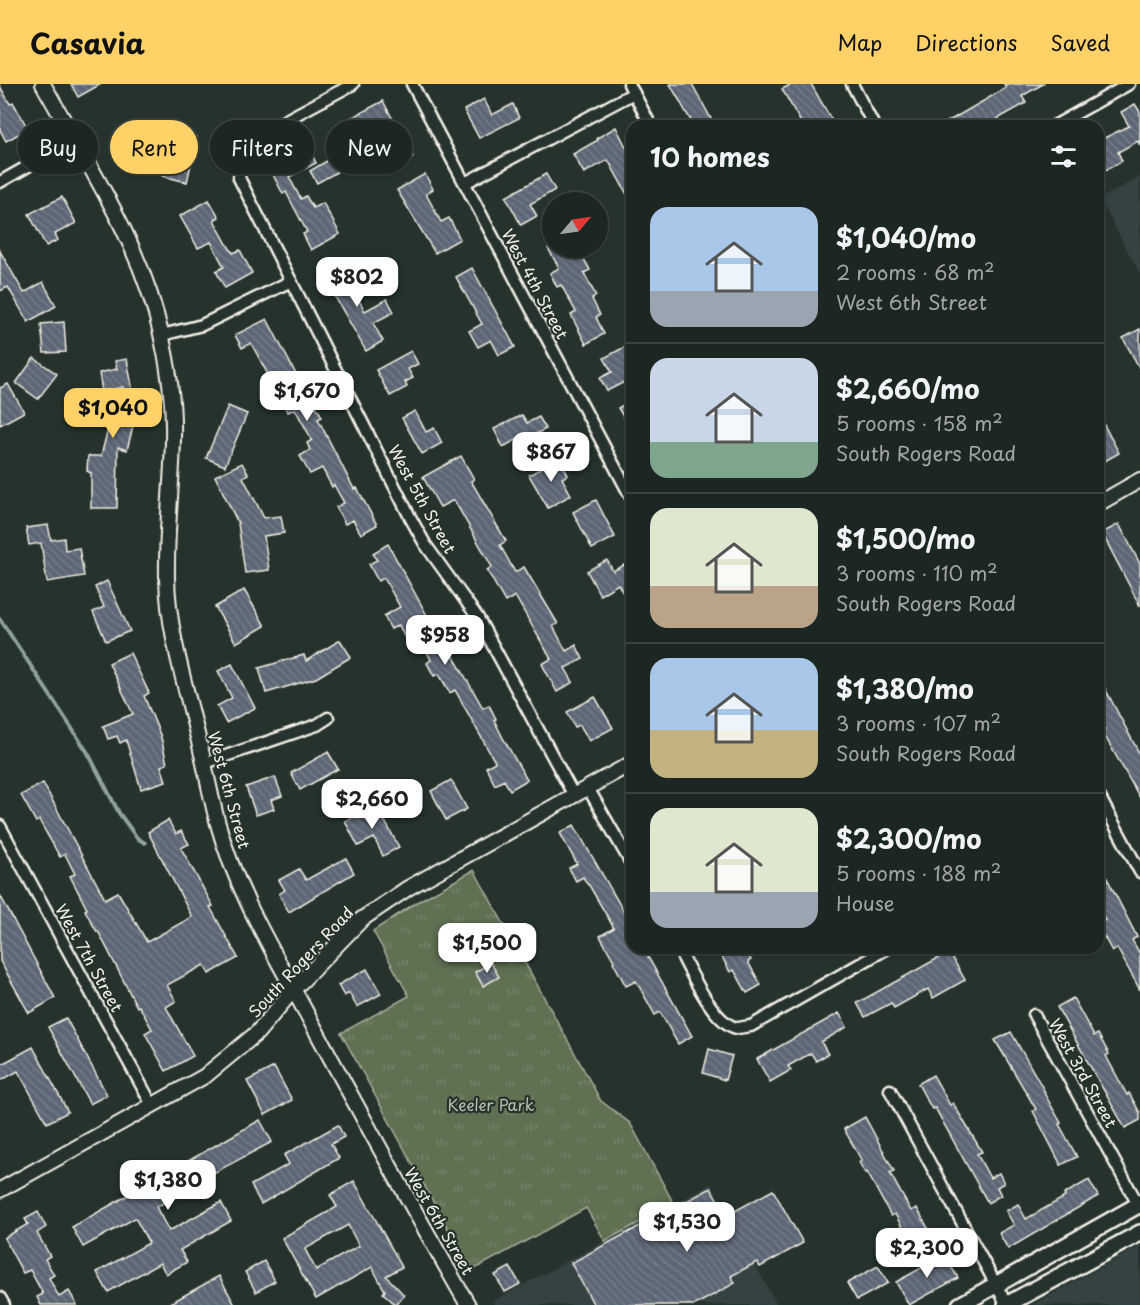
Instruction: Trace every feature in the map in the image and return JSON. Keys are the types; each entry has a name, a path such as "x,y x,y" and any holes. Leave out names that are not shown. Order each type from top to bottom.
{"main road":[{"path":"960,1305 1139,1206"},
{"path":"1006,1305 1140,1233"}],"street":[{"path":"43,84 63,120"},
{"name":"West 5th Street","path":"353,84 260,134 244,154 240,165 240,178 410,517 425,544 478,618 574,795"},
{"name":"West 4th Street","path":"412,84 626,488"},
{"path":"852,84 871,120"},
{"path":"1064,120 1129,84"},
{"path":"465,183 632,88 648,120"},
{"path":"0,182 18,172"},
{"path":"93,174 135,250 150,291 162,335 202,325 291,281"},
{"name":"West 6th Street","path":"162,335 170,388 173,436 167,580 178,655 218,824 244,895 381,1152 468,1305"},
{"path":"1104,501 1139,483"},
{"path":"205,763 317,725 328,718"},
{"name":"South Rogers Road","path":"0,1190 205,1076 257,1032 363,919 408,888 626,766"},
{"path":"588,788 626,854"},
{"path":"1104,805 1140,872"},
{"name":"West 7th Street","path":"0,826 152,1105"},
{"path":"681,954 714,1013 727,1024 737,1028 751,1026 877,954"},
{"name":"West 3rd Street","path":"1034,1015 1139,1206"},
{"path":"890,1090 1006,1305"},
{"path":"0,1298 4,1305"}],"shaded area":[{"path":"1140,177 1140,274 1104,206 1104,197"},
{"path":"711,1184 777,1305 495,1305 493,1301"},
{"path":"1140,1246 1140,1305 1032,1305"}],"green space":[{"name":"Keeler Park","path":"474,870 601,1101 630,1123 674,1204 605,1241 586,1208 471,1271 341,1033 409,996 373,931 417,902"}],"building":[{"path":"71,84 101,84 78,97"},
{"path":"670,84 692,84 712,120 691,120"},
{"path":"792,84 811,84 832,120 800,120 782,89"},
{"path":"1004,84 1043,84 1022,96 1026,103 996,120 950,120 1006,88"},
{"path":"0,86 10,104 13,102 23,120 18,120 18,134 6,141 0,130"},
{"path":"484,99 492,115 513,104 519,118 479,138 464,110"},
{"path":"383,101 393,120 350,120"},
{"path":"1135,104 1140,112 1140,146 1138,141 1118,152 1122,161 1106,170 1104,138 1129,126 1121,112"},
{"path":"616,127 626,147 626,192 608,160 584,173 573,154 598,140 597,138"},
{"path":"326,161 326,174 333,174 317,183 312,174 314,174 314,169"},
{"path":"162,174 189,174 187,182 162,176"},
{"path":"273,174 295,174 289,177 301,199 306,196 313,208 323,203 340,234 311,250 303,234 307,232 286,192 283,194"},
{"path":"425,174 433,189 426,194 441,222 449,218 460,239 435,253 397,190"},
{"path":"546,174 555,190 542,192 542,197 530,204 537,216 521,225 506,197"},
{"path":"62,197 76,223 55,234 58,240 46,246 29,214"},
{"path":"209,200 219,217 214,220 227,244 233,253 240,250 252,273 225,288 216,271 224,267 211,242 198,248 180,216"},
{"path":"0,251 24,293 43,282 56,306 28,322 8,287 0,291"},
{"path":"554,258 583,258 590,270 584,273 596,296 592,299 600,315 596,317 604,334 586,344 571,315 576,312 561,285 557,287 550,273 559,268"},
{"path":"338,263 365,311 387,299 394,312 373,323 383,341 366,351 321,272"},
{"path":"472,268 515,347 499,355 491,340 478,347 469,331 482,324 456,277"},
{"path":"267,319 298,378 300,377 322,417 318,419 354,489 357,488 377,525 361,534 353,520 345,524 336,507 344,503 322,468 310,474 300,456 310,450 307,443 312,440 295,409 288,412 251,343 242,348 235,335"},
{"path":"64,322 66,352 44,353 41,324"},
{"path":"1140,329 1140,369 1123,338"},
{"path":"626,346 626,381 607,391 600,378 612,372 604,358"},
{"path":"411,351 418,364 408,369 413,378 405,382 407,387 390,396 376,370"},
{"path":"34,358 57,374 38,399 16,383"},
{"path":"127,359 135,403 133,414 136,414 127,450 118,447 117,508 91,508 91,473 87,471 88,456 101,456 111,417 115,418 123,387 102,391 99,373 117,369 115,361"},
{"path":"8,384 24,412 0,425 0,388"},
{"path":"626,403 626,421 618,408"},
{"path":"228,406 247,414 225,466 206,458"},
{"path":"415,411 426,432 434,428 442,443 422,454 402,418"},
{"path":"522,415 527,423 539,417 546,429 503,447 494,429"},
{"path":"1104,425 1119,453 1104,462"},
{"path":"461,456 474,479 471,481 506,541 500,545 515,572 524,567 558,624 553,626 566,651 576,645 583,659 565,668 573,682 557,692 542,664 551,659 515,596 505,602 487,570 492,567 454,500 440,507 423,477"},
{"path":"559,458 568,475 562,478 571,495 548,508 529,475"},
{"path":"242,463 248,474 243,477 264,518 281,516 284,533 264,536 269,570 245,573 238,523 215,476"},
{"path":"596,500 615,537 592,549 573,512"},
{"path":"1119,524 1140,564 1140,606 1104,537 1104,532"},
{"path":"48,525 51,540 64,538 65,550 79,548 84,576 47,582 41,543 29,545 26,528"},
{"path":"388,544 447,652 450,650 483,708 489,705 503,738 527,780 510,790 504,780 495,785 486,767 495,762 455,690 450,693 439,674 434,676 427,663 431,660 417,632 405,638 399,625 391,629 384,616 400,607 384,578 378,581 369,564 377,560 373,553"},
{"path":"607,560 613,571 626,564 626,598 618,584 600,595 587,571"},
{"path":"107,581 130,631 106,641 93,612 104,607 95,587"},
{"path":"244,590 265,626 236,643 215,607"},
{"path":"340,640 351,657 316,678 266,693 259,668 304,655 306,661"},
{"path":"130,653 149,693 144,696 161,737 167,764 161,766 166,781 141,789 126,740 120,743 117,736 108,739 103,726 133,714 109,663"},
{"path":"232,664 255,708 226,723 217,706 232,698 218,671"},
{"path":"1104,686 1140,755 1140,798 1104,735"},
{"path":"595,697 613,728 589,741 580,725 575,727 567,712"},
{"path":"328,752 338,769 300,790 291,773"},
{"path":"275,777 282,796 271,800 274,809 256,815 246,787"},
{"path":"451,780 467,809 446,820 431,791"},
{"path":"43,783 105,899 118,892 147,942 192,917 148,832 168,820 176,834 181,831 189,844 181,848 238,958 209,974 204,965 167,985 176,1001 166,1007 193,1056 166,1071 145,1033 152,1029 139,1006 137,1007 85,910 87,909 70,876 75,874 65,854 60,857 39,820 36,822 21,795"},
{"path":"376,805 399,847 383,856 374,838 358,846 345,821"},
{"path":"574,825 626,916 626,954 646,954 692,1036 678,1044 660,1012 655,1015 636,981 626,986 600,936 614,928 583,877 576,881 569,868 577,864 560,833"},
{"path":"346,858 354,873 289,912 279,894 285,890 279,880 299,869 306,880"},
{"path":"1104,875 1137,937 1132,940 1140,954 1140,990 1117,948 1112,951 1104,937"},
{"path":"0,895 55,998 29,1013 0,961"},
{"path":"721,954 748,954 751,960 748,962 761,985 747,993 734,970 730,972"},
{"path":"945,954 950,954 965,980 933,998 928,989 894,1008 891,1003 865,1017 857,1003"},
{"path":"491,963 499,977 483,986 475,972"},
{"path":"367,969 381,994 357,1007 349,993 344,996 338,985"},
{"path":"1073,998 1094,1036 1098,1034 1109,1054 1106,1056 1127,1095 1129,1093 1140,1113 1140,1120 1125,1128 1057,1007"},
{"path":"839,1013 847,1027 821,1042 828,1054 816,1061 811,1053 788,1066 791,1070 770,1082 757,1059"},
{"path":"66,1018 107,1095 90,1104 48,1027"},
{"path":"1011,1032 1045,1092 1077,1157 1061,1165 1033,1111 1036,1109 995,1040"},
{"path":"33,1047 68,1112 47,1123 18,1071 0,1081 0,1065"},
{"path":"709,1049 732,1056 725,1080 703,1073"},
{"path":"274,1067 292,1100 265,1115 247,1081"},
{"path":"933,1075 950,1105 953,1103 982,1152 977,1154 990,1178 999,1173 1004,1183 997,1187 1001,1195 988,1203 935,1108 932,1109 918,1084"},
{"path":"865,1117 894,1171 890,1173 911,1211 917,1208 931,1234 912,1245 895,1214 891,1216 867,1172 865,1173 859,1162 862,1161 844,1129"},
{"path":"260,1120 272,1142 168,1197 169,1200 156,1207 169,1231 221,1202 231,1221 180,1250 187,1262 166,1274 160,1263 108,1292 97,1272 149,1243 135,1218 83,1247 72,1227"},
{"path":"338,1125 344,1137 331,1144 339,1158 261,1204 251,1185 289,1164 284,1155"},
{"path":"1089,1180 1098,1196 1008,1249 999,1233 1014,1225 1006,1211 1018,1204 1026,1219 1065,1197 1064,1194"},
{"path":"354,1181 402,1267 386,1276 404,1295 395,1304 383,1293 385,1291 372,1267 316,1299 282,1238 337,1207 330,1195","holes":["348,1225 359,1246 316,1270 305,1249"]},
{"path":"711,1188 726,1216 773,1190 803,1243 760,1267 757,1262 731,1276 735,1283 695,1305 594,1305 571,1263"},
{"path":"38,1212 46,1227 37,1233 50,1256 45,1259 54,1275 49,1278 59,1297 69,1291 77,1305 41,1305 37,1297 43,1294 30,1270 23,1273 4,1238 28,1224 25,1219"},
{"path":"942,1251 958,1278 909,1305 896,1282 925,1266 922,1262"},
{"path":"264,1261 275,1281 256,1292 245,1272"},
{"path":"878,1266 888,1283 857,1300 847,1283"},
{"path":"510,1267 520,1284 505,1292 495,1275"},
{"path":"219,1276 235,1305 167,1305"}],"waterway":[{"path":"0,619 88,753 119,813 137,838 145,843"}]}
